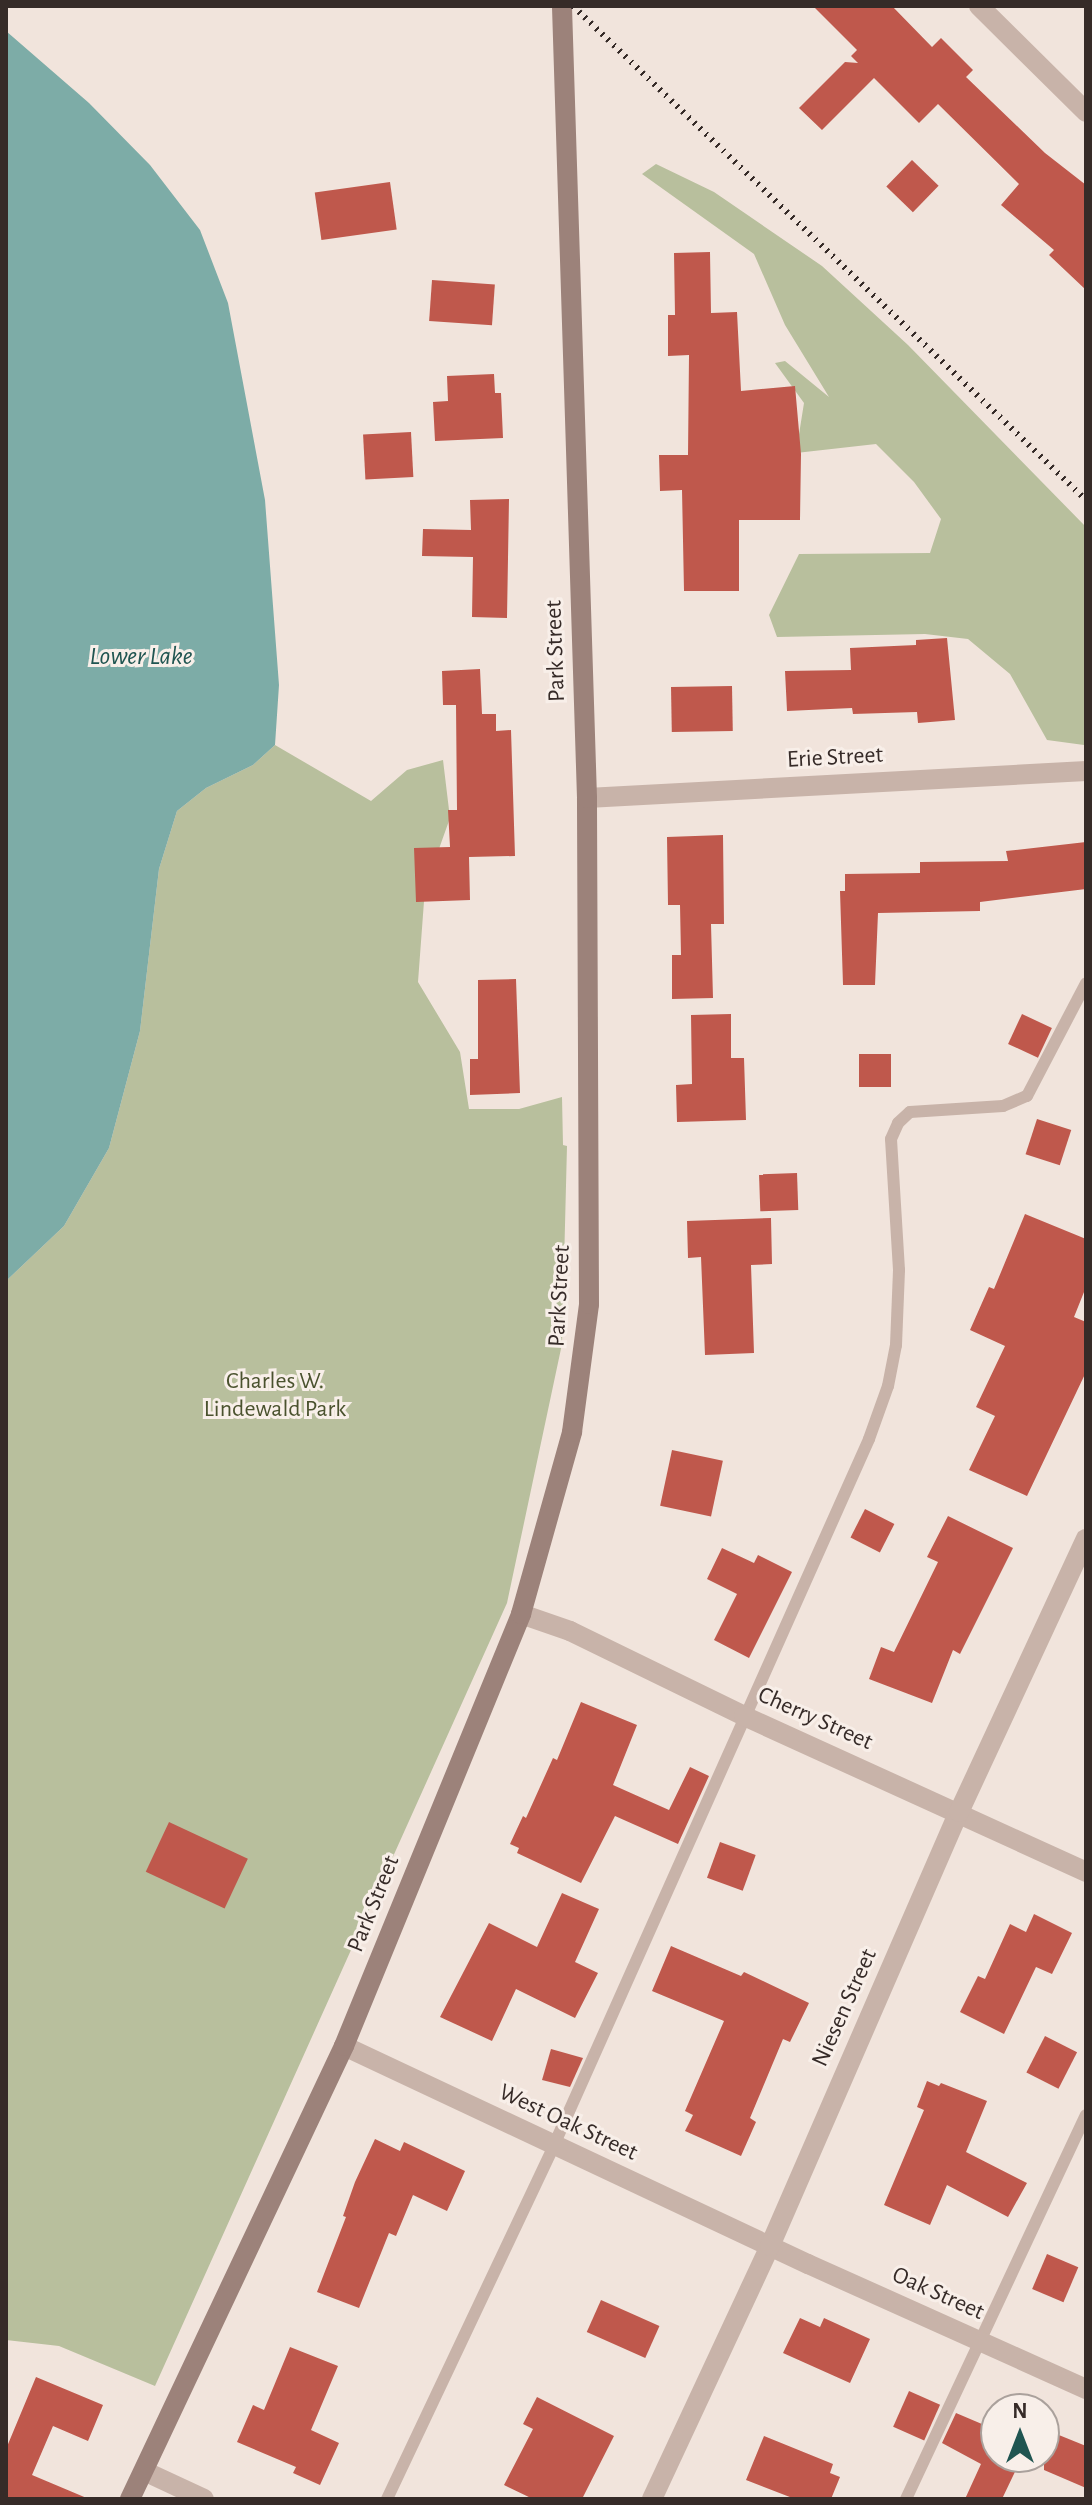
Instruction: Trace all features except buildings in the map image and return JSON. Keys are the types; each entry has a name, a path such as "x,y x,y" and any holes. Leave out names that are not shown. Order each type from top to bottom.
{"street":[{"name":"Park Street","path":"130,2499 344,2046 521,1614 572,1432 589,1304 587,798 562,6"},
{"path":"979,6 1086,112"},
{"path":"1062,89 1086,88"},
{"name":"Erie Street","path":"587,798 1086,771"},
{"name":"Niesen Street","path":"652,2499 770,2246 959,1812 1086,1539"},
{"name":"Cherry Street","path":"521,1614 570,1631 744,1716 1086,1872"},
{"name":"West Oak Street","path":"344,2046 770,2246"},
{"name":"Oak Street","path":"770,2246 1086,2389"},
{"path":"144,2471 204,2499"}],"lane":[{"path":"387,2499 554,2145 869,1439 888,1386 896,1345 899,1270 891,1139 898,1123 910,1112 1003,1106 1027,1096 1086,983"},
{"path":"906,2499 1086,2115"}],"green space":[{"path":"656,164 714,192 822,266 908,345 1086,527 1084,745 1047,740 1010,674 968,639 925,634 777,637 769,615 799,554 930,553 941,519 914,482 876,444 796,453 804,403 775,363 785,361 829,397 785,325 754,254 642,174"},
{"name":"Charles W. Lindewald Park","path":"275,745 371,801 407,770 443,760 450,818 425,888 418,982 460,1052 469,1109 519,1109 562,1097 563,1145 567,1146 562,1344 507,1603 155,2386 59,2346 6,2340 6,1281 64,1226 109,1148 140,1031 159,869 177,811 206,788 253,765"}],"water":[{"name":"Lower Lake","path":"6,31 89,103 150,165 200,230 228,303 265,500 279,685 275,745 253,765 206,788 177,811 159,869 140,1031 109,1148 64,1226 6,1281"}],"railway":[{"path":"573,6 1086,500"}]}
